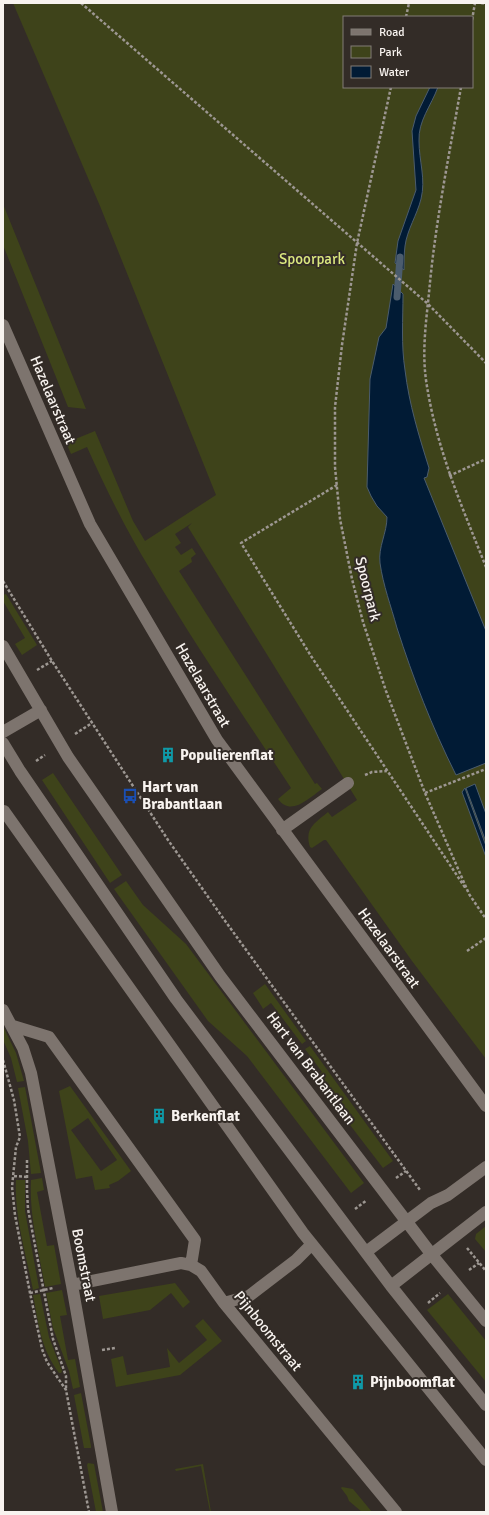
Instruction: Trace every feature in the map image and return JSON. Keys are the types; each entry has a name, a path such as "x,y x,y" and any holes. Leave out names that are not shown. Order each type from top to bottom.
{"street":[{"name":"Hazelaarstraat","path":"3,325 90,524 217,740 486,1106"},
{"name":"Hart van Brabantlaan","path":"3,646 68,757 220,976 383,1188 432,1255 486,1321"},
{"path":"3,732 41,710"},
{"path":"3,743 24,777 176,999 391,1286 486,1405"},
{"path":"282,830 348,783"},
{"path":"4,812 266,1182 312,1244 486,1460"},
{"name":"Boomstraat","path":"3,1010 13,1026 23,1048 31,1073 72,1285 112,1512"},
{"path":"13,1026 49,1037 195,1240 191,1265 181,1263 72,1285"},
{"path":"366,1252 430,1203 448,1195 486,1166"},
{"path":"391,1286 486,1212"},
{"path":"224,1303 249,1296 296,1260 312,1244"},
{"name":"Pijnboomstraat","path":"191,1265 200,1271 224,1303 396,1512"}],"path":[{"path":"81,3 373,256 419,298 428,304 486,363"},
{"path":"406,16 409,3"},
{"path":"473,16 475,3"},
{"path":"481,3 486,4"},
{"name":"Spoorpark","path":"390,88 357,243 342,345 335,407 337,485 342,526 352,578 386,691 425,793 469,894 486,919"},
{"path":"460,88 433,248 428,304 424,328 426,379 436,432 449,476 486,567"},
{"path":"449,476 486,459"},
{"path":"337,485 241,543 311,656 469,894"},
{"name":"Hart van Brabantlaan","path":"3,581 92,723 168,840 406,1171 383,1188"},
{"path":"425,793 486,769"},
{"path":"348,783 372,772 388,772"},
{"path":"467,951 486,938"},
{"path":"3,1060 14,1100 20,1137 23,1142"},
{"path":"20,1137 16,1147 12,1187 30,1293 42,1349 47,1362 66,1390"},
{"path":"27,1158 28,1209 53,1340 66,1376 66,1390 89,1512"},
{"path":"341,1219 383,1188"},
{"path":"414,1314 479,1262"},
{"path":"30,1293 72,1285"}],"green space":[{"name":"Spoorpark","path":"13,3 486,3 486,1059 412,961 326,840 312,848 310,847 308,835 315,823 328,812 332,817 357,800 188,527 192,523 175,534 181,543 175,547 181,555 192,548 196,554 191,558 192,562 179,571 315,784 317,783 322,789 300,804 289,806 283,804 278,799 291,788 201,652 141,554 101,478 87,447 71,454 67,445 68,442 95,431 133,521 145,541 216,495 100,206"},
{"path":"3,204 86,409 68,407 3,245"},
{"path":"6,594 37,645 22,655 15,644 25,638 3,601 3,595"},
{"path":"53,773 122,875 110,883 42,780"},
{"path":"126,881 143,905 186,944 364,1183 351,1193 247,1056 208,1021 114,889"},
{"path":"265,984 306,1041 302,1044 271,1003 263,1009 253,993"},
{"path":"3,1026 16,1053 24,1081 17,1082 11,1058 3,1040"},
{"path":"310,1046 393,1161 383,1168 314,1078 322,1072 305,1049"},
{"path":"70,1086 131,1171 118,1181 109,1185 110,1188 95,1190 92,1176 76,1179 59,1091","holes":["88,1118 117,1160 101,1171 71,1130"]},
{"path":"25,1087 41,1173 31,1174 28,1141 18,1088"},
{"path":"42,1178 44,1190 37,1192 47,1246 54,1245 61,1284 45,1287 35,1234 31,1193 31,1180"},
{"path":"16,1180 25,1180 25,1211 39,1288 33,1290 19,1221"},
{"path":"486,1226 486,1252 475,1239 476,1234"},
{"path":"175,1283 190,1302 183,1308 171,1293 150,1310 103,1319 99,1296"},
{"path":"62,1290 67,1315 60,1316 68,1360 75,1359 80,1387 73,1389 69,1371 53,1328 46,1293"},
{"path":"40,1294 49,1337 62,1371 61,1373 59,1373 48,1354 41,1336 33,1295"},
{"path":"448,1294 486,1341 486,1382 427,1310"},
{"path":"203,1319 222,1341 180,1375 116,1387 111,1359 123,1356 127,1375 170,1367 167,1348 179,1363 207,1340 195,1326"},
{"path":"81,1393 91,1448 84,1448 74,1395"},
{"path":"88,1463 94,1464 103,1512 96,1512 87,1465"},
{"path":"203,1464 211,1512 201,1466 176,1471 175,1469"},
{"path":"341,1488 353,1489 372,1512 362,1512 349,1501"}],"water":[{"path":"430,88 438,88 423,120 419,134 423,184 421,199 406,240 404,270 395,263 398,241 416,190 412,131 416,116"},
{"path":"393,284 403,294 404,361 412,408 429,468 427,477 424,478 486,631 486,763 456,775 424,702 397,628 385,587 380,563 380,551 386,529 387,517 377,506 367,487 370,379 379,337 386,328"},
{"path":"475,784 486,814 486,842 466,788"},
{"path":"465,788 486,846 486,857 462,792"}],"waterway":[{"path":"397,297 400,257"}],"place":[{"name":"Populierenflat","path":"168,755"},
{"name":"Hart van Brabantlaan","path":"130,796"},
{"name":"Berkenflat","path":"159,1116"},
{"name":"Pijnboomflat","path":"358,1382"}]}
